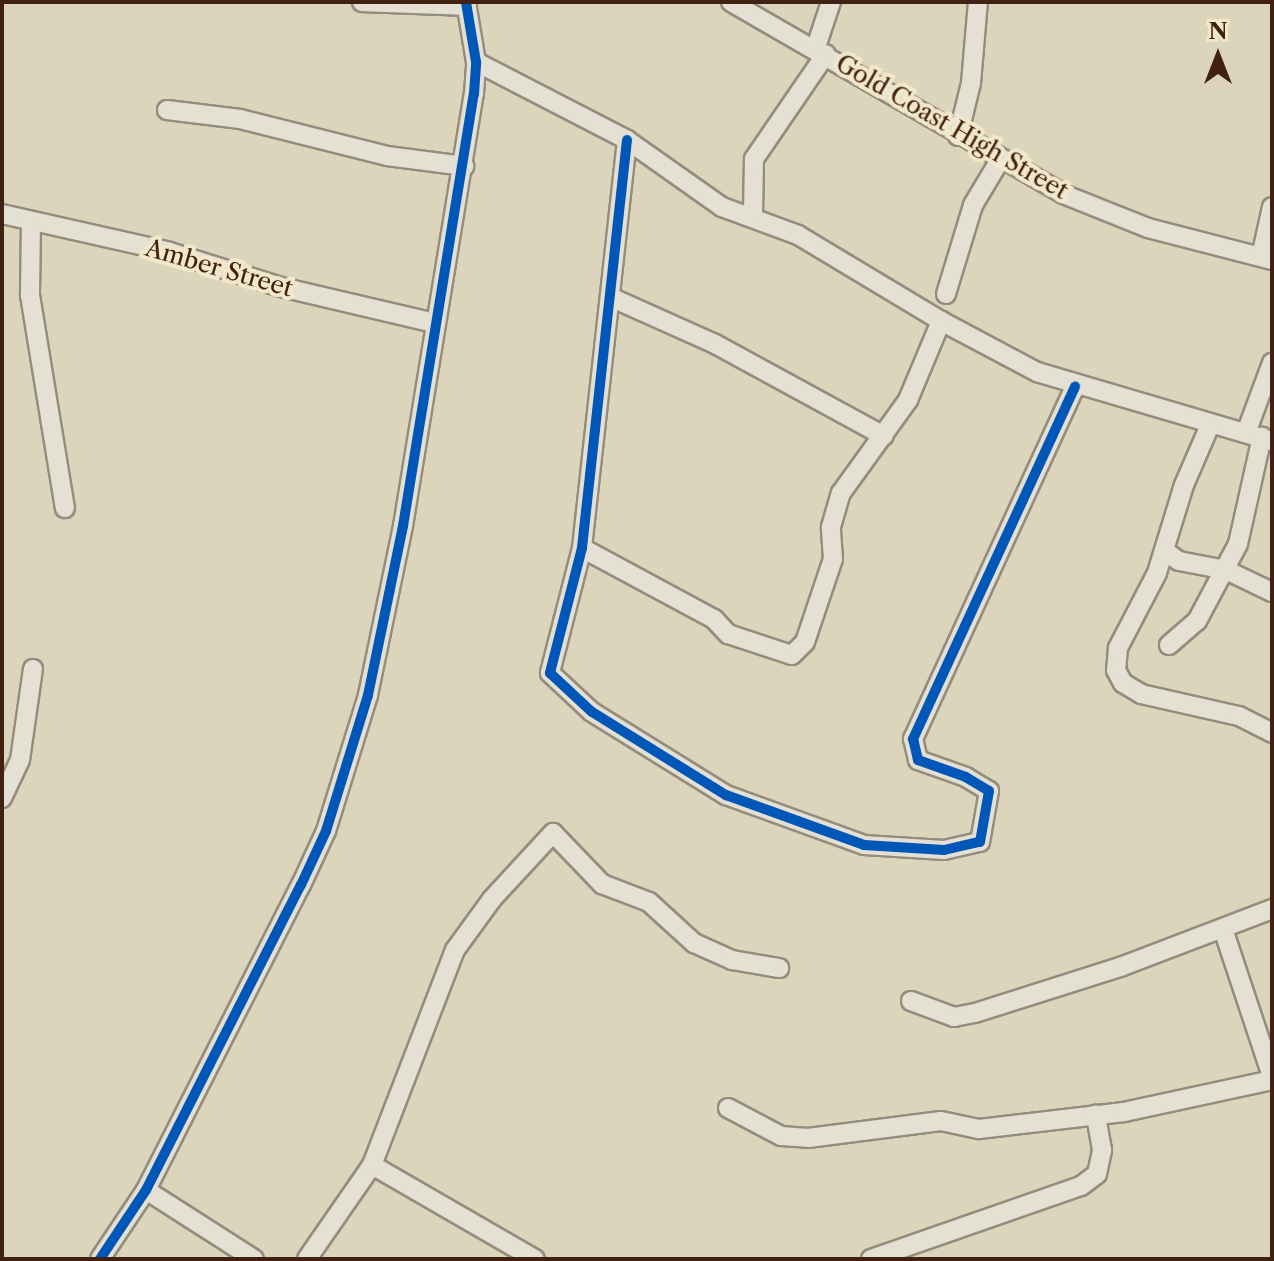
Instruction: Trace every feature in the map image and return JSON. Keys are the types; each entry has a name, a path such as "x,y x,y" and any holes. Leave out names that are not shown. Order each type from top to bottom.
{"street":[{"path":"100,1259 146,1190 326,831 368,695 403,526 464,166 476,62 466,4 362,2"},
{"name":"Gold Coast High Street","path":"731,2 821,50 1000,160 1107,214 1267,258"},
{"path":"753,215 754,159 821,50 831,2"},
{"path":"958,136 971,83 978,2"},
{"path":"476,62 627,140 722,207 753,215 819,247 941,321 1075,386 1260,437"},
{"path":"167,110 240,119 387,156 464,166"},
{"path":"627,140 582,548 550,673 592,712 726,795 852,842 881,848 969,848 986,831 989,791 966,777 918,760 913,739 1075,386"},
{"path":"946,294 973,205 1000,160"},
{"path":"1267,258 1272,207"},
{"name":"Amber Street","path":"2,214 435,323"},
{"path":"31,221 30,295 65,508"},
{"path":"610,297 715,344 884,436"},
{"path":"582,548 714,619 728,634 792,655 805,642 833,559 831,527 838,501 915,386 941,321"},
{"path":"1169,645 1197,621 1238,544 1272,363"},
{"path":"1210,425 1184,485 1165,551 1118,648 1118,676 1141,694 1239,716 1272,733"},
{"path":"1165,551 1193,566 1226,570 1272,592"},
{"path":"2,798 20,760 33,669"},
{"path":"307,1259 372,1165 455,950 492,899 553,833 602,884 649,902 694,943 732,960 779,968"},
{"path":"911,1001 954,1017 975,1013 1223,929 1272,909"},
{"path":"728,1108 781,1136 808,1138 941,1121 979,1129 1096,1115 1272,1078 1268,1048 1223,929"},
{"path":"871,1259 1081,1186 1097,1174 1102,1150 1096,1115"},
{"path":"372,1165 535,1259"},
{"path":"146,1190 254,1259"}],"cycle path":[{"path":"100,1259 146,1190 301,885 326,831 368,695 403,526 474,94 476,62 466,2"},
{"path":"627,140 582,548 550,673 592,712 726,795 864,845 944,850 980,842 989,791 966,777 918,760 913,739 1075,386"}]}
